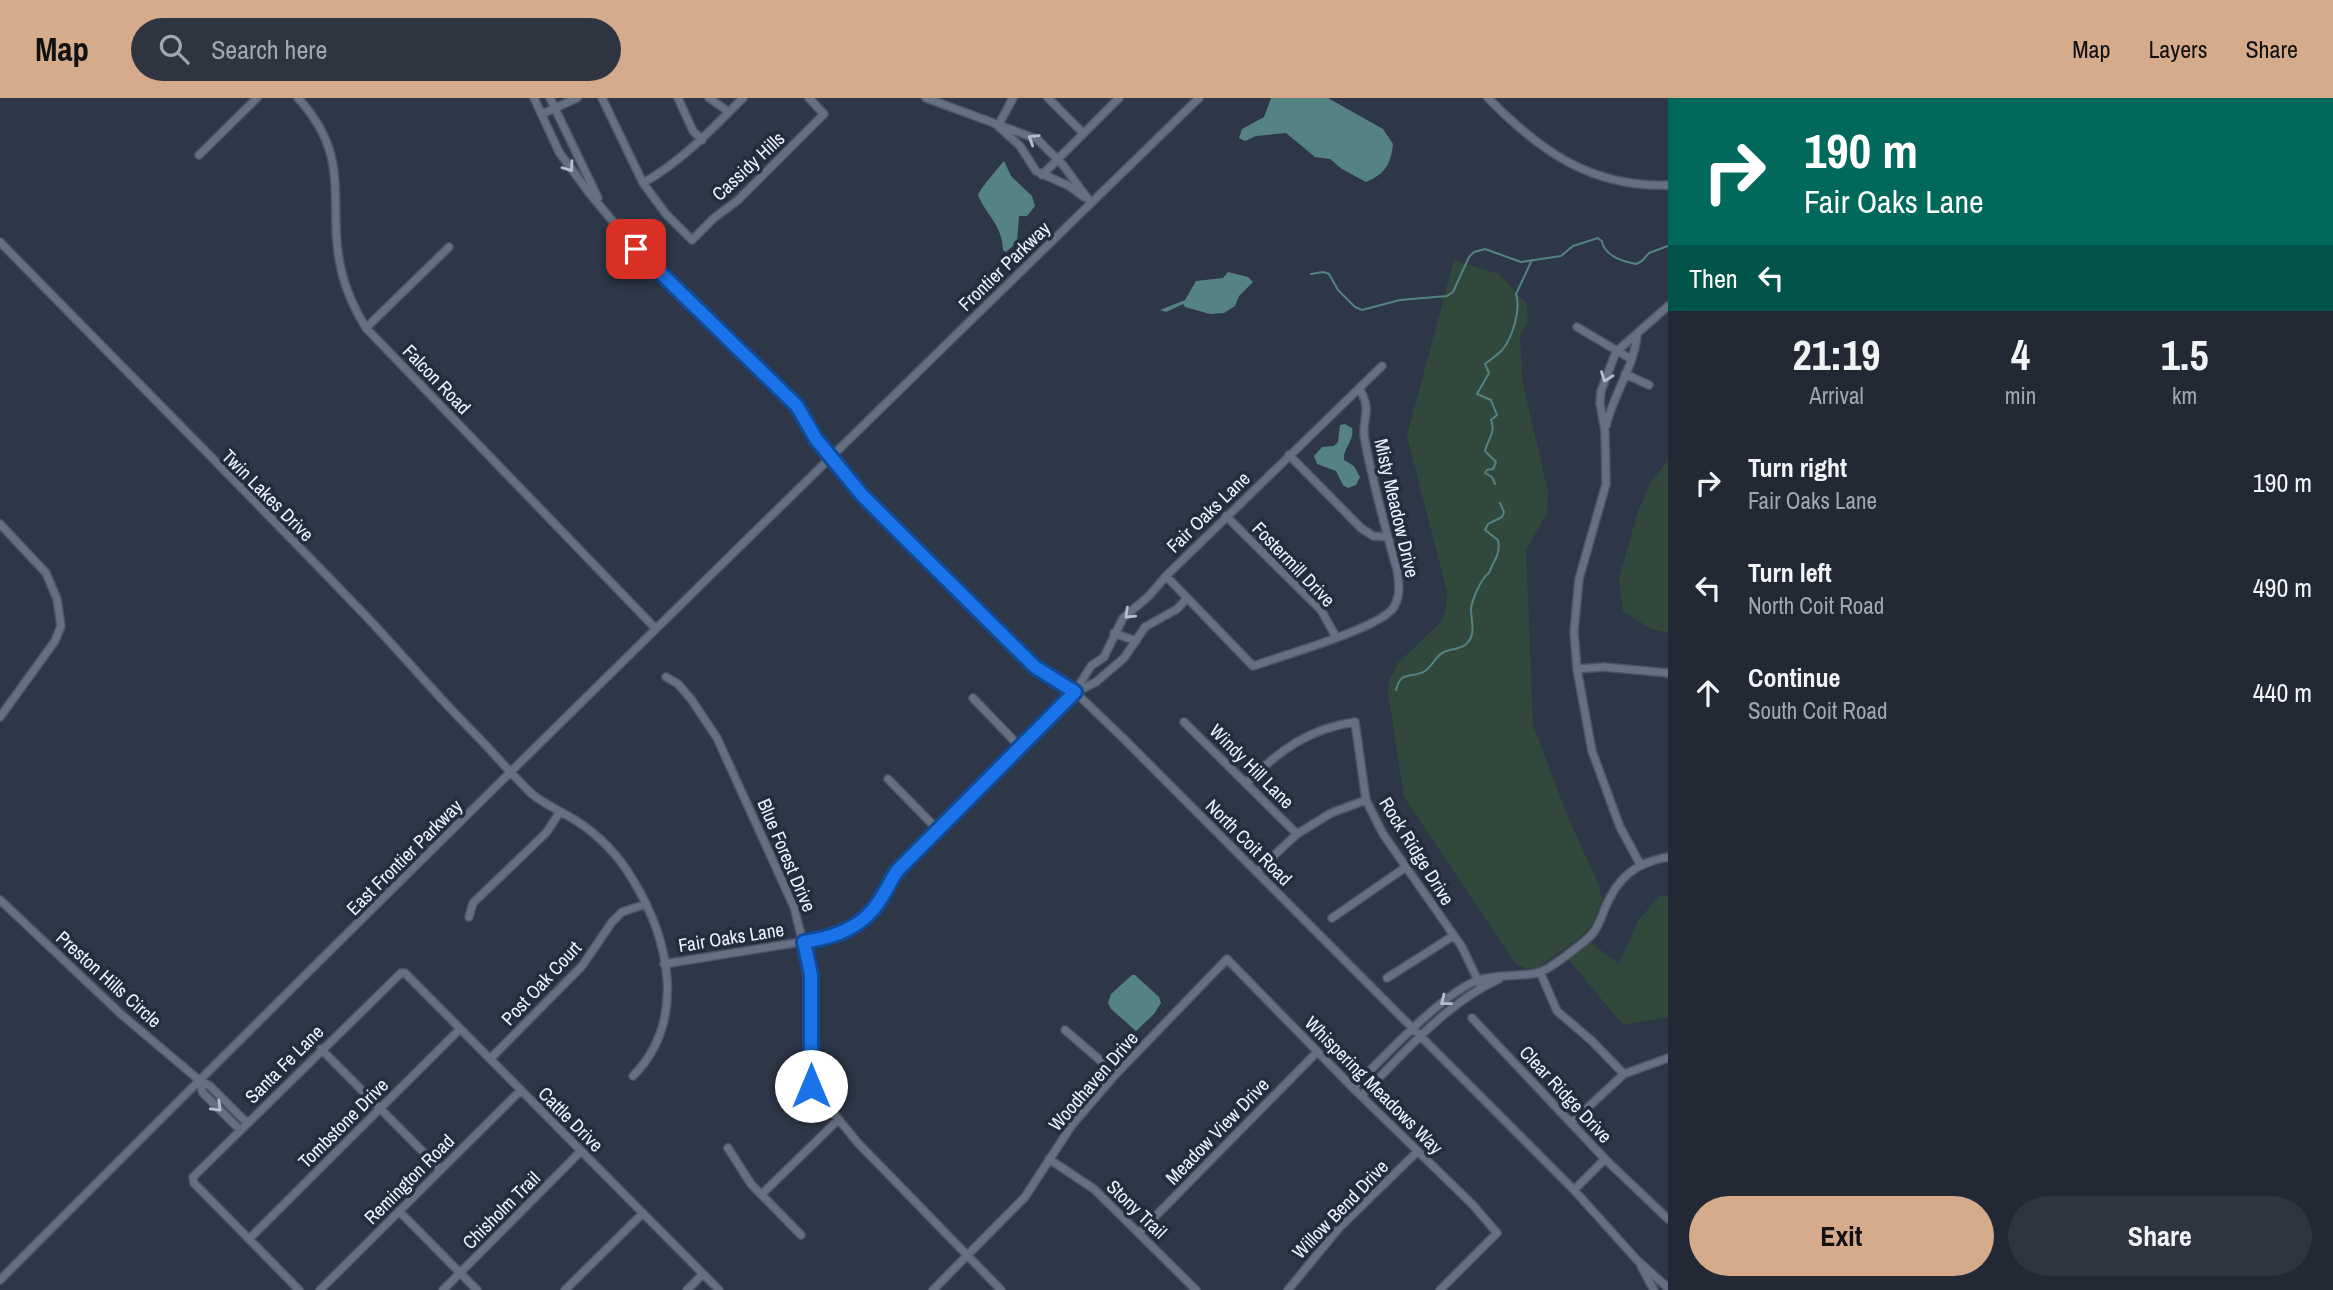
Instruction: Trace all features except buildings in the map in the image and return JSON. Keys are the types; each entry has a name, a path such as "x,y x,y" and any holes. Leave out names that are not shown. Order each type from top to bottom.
{"street":[{"path":"199,155 257,98"},
{"name":"Falcon Road","path":"298,98 313,114 330,147 336,179 337,238 341,271 350,301 366,328 656,629"},
{"path":"534,98 566,163 607,213"},
{"path":"550,98 607,213"},
{"path":"542,114 577,98"},
{"path":"602,98 643,183 702,140 743,98"},
{"path":"678,98 690,126 702,140"},
{"path":"709,98 729,112"},
{"name":"Cassidy Hills","path":"643,183 666,214 692,240 714,218 737,201 824,114 809,98"},
{"path":"926,98 1037,139 1091,203"},
{"path":"998,126 1013,98"},
{"path":"1048,98 1083,133"},
{"path":"1042,175 1119,98"},
{"name":"Frontier Parkway","path":"830,456 1199,98"},
{"path":"1488,98 1516,127 1541,147 1587,171 1639,184 1668,186"},
{"path":"998,126 1020,146 1036,171 1069,186 1091,203"},
{"name":"North Coit Road","path":"607,213 636,249 797,406 816,439 862,495 1035,667 1075,692 1257,871 1574,1190 1637,1260 1668,1288"},
{"name":"Twin Lakes Drive","path":"0,242 366,616 433,691 533,795 589,830 612,852 634,881 646,904 657,933 664,964 668,1009 664,1029 655,1049 633,1076"},
{"path":"366,328 449,247"},
{"path":"1640,864 1620,827 1592,751 1577,669 1574,632 1579,579 1606,484 1601,391 1616,352 1668,306"},
{"path":"1577,327 1631,359"},
{"path":"1605,431 1609,412 1635,348 1637,335"},
{"name":"Fair Oaks Lane","path":"664,964 804,942 839,934 864,919 879,902 897,871 1075,692 1086,673 1104,657 1123,618 1149,596 1226,516 1382,366"},
{"path":"1625,374 1649,385"},
{"name":"Misty Meadow Drive","path":"1187,598 1253,666 1371,625 1393,609 1399,591 1397,569 1364,437 1368,413 1366,400 1359,388"},
{"path":"1289,455 1361,528 1373,536 1387,537"},
{"name":"East Frontier Parkway","path":"0,1280 830,456"},
{"name":"Fostermill Drive","path":"1226,516 1321,610 1336,637"},
{"path":"0,524 46,573 57,599 61,626 55,641 0,717"},
{"path":"1166,576 1187,598"},
{"name":"Fair Oaks Lane","path":"1075,692 1096,682 1107,673 1124,658 1145,627 1177,609 1187,598"},
{"path":"1114,633 1136,641"},
{"path":"1098,662 1107,673"},
{"path":"1577,669 1604,667 1668,673"},
{"name":"Blue Forest Drive","path":"666,677 678,684 691,699 717,737 794,906 811,975 811,1086 858,1143 1001,1290"},
{"path":"973,698 1021,748"},
{"name":"Windy Hill Lane","path":"1184,722 1297,834"},
{"name":"Rock Ridge Drive","path":"1247,783 1268,761 1286,748 1330,725 1355,722 1366,800 1383,834 1462,947 1480,983"},
{"path":"887,779 938,831"},
{"path":"1257,871 1297,834 1331,813 1366,800"},
{"path":"469,917 473,903 546,833 561,812"},
{"path":"1353,1088 1444,1001 1480,983 1540,972 1590,937 1599,924 1614,890 1625,876 1640,864 1668,857"},
{"path":"1332,918 1406,867"},
{"name":"Preston Hills Circle","path":"0,900 122,1015 199,1080"},
{"name":"Post Oak Court","path":"490,1059 582,966 622,912 646,904"},
{"path":"1387,978 1453,936"},
{"name":"Whispering Meadows Way","path":"1227,959 1317,1052 1473,1205 1497,1233 1440,1290"},
{"name":"Woodhaven Drive","path":"933,1290 1025,1197 1072,1125 1116,1074 1227,959"},
{"path":"1540,972 1558,1011 1624,1074"},
{"name":"Cattle Drive","path":"401,973 405,973 719,1290"},
{"name":"Santa Fe Lane","path":"248,1239 193,1177 401,973"},
{"path":"1361,1096 1480,983"},
{"name":"Clear Ridge Drive","path":"1472,1018 1522,1068 1534,1086 1572,1122 1605,1160 1574,1190"},
{"name":"Tombstone Drive","path":"248,1239 460,1029"},
{"path":"1065,1030 1116,1074"},
{"path":"321,1049 441,1170"},
{"name":"Meadow View Drive","path":"1139,1233 1317,1052"},
{"path":"1572,1122 1624,1074 1668,1058"},
{"path":"199,1080 210,1086 247,1123"},
{"path":"199,1080 203,1093 240,1130"},
{"name":"Remington Road","path":"320,1290 520,1090"},
{"path":"762,1194 838,1120"},
{"path":"729,1148 751,1184 801,1236"},
{"name":"Willow Bend Drive","path":"1288,1290 1339,1227 1418,1151"},
{"name":"Chisholm Trail","path":"443,1290 581,1152"},
{"name":"Stony Trail","path":"1049,1159 1094,1189 1196,1290"},
{"path":"1605,1160 1668,1219"},
{"path":"399,1211 477,1290"},
{"path":"565,1290 643,1213"},
{"path":"248,1239 299,1290"},
{"name":"North Coit Road","path":"1637,1260 1654,1290"},
{"path":"687,1290 703,1274"}],"shaded area":[{"path":"1271,98 1328,98 1383,129 1393,144 1386,167 1378,176 1366,182 1330,159 1315,157 1286,133 1256,136 1245,141 1239,138 1242,129 1264,117"},
{"path":"1004,161 1011,176 1032,196 1035,206 1027,216 1019,216 1017,242 1006,252 1003,250 997,227 978,195"},
{"path":"1454,260 1499,274 1527,304 1528,322 1520,336 1522,379 1548,492 1547,514 1526,549 1533,725 1567,815 1599,885 1602,899 1593,924 1577,940 1538,967 1527,969 1516,964 1404,797 1388,692 1389,680 1398,663 1441,622 1446,611 1447,592 1407,436"},
{"path":"1228,272 1248,277 1253,282 1239,296 1235,306 1224,313 1210,314 1185,307 1183,304 1166,312 1160,310 1185,300 1196,281 1223,278"},
{"path":"1345,424 1352,428 1352,433 1344,460 1354,466 1360,477 1356,485 1348,488 1343,485 1336,471 1317,464 1314,456 1322,447 1334,446 1338,442 1340,425"},
{"path":"1668,460 1668,633 1651,629 1623,611 1619,578 1638,511 1651,482"},
{"path":"1659,896 1668,896 1668,1017 1623,1025 1568,959 1591,943 1619,964 1638,921"},
{"path":"1132,975 1159,997 1161,1003 1154,1014 1136,1031 1111,1009 1108,1003 1111,994"}],"waterway":[{"path":"1311,274 1329,274 1338,290 1355,307 1362,310 1400,300 1447,296 1453,292 1469,257 1474,252 1485,249 1521,262 1561,256 1573,246 1598,238 1614,257 1636,264 1649,253 1668,246"},
{"path":"1495,484 1492,477 1485,473 1493,469 1496,462 1485,451 1492,432 1491,420 1497,415 1491,400 1477,394 1489,373 1485,364 1501,351 1510,337 1517,315 1516,294 1532,260"},
{"path":"1396,690 1401,679 1425,671 1441,654 1469,641 1473,600 1480,584 1489,573 1498,550 1498,540 1485,530 1488,524 1502,517 1504,512 1500,503"}],"route":[{"path":"636,249 797,406 816,439 862,495 1035,667 1075,692 897,871 879,902 864,919 839,934 804,942 811,975 811,1086"}]}
